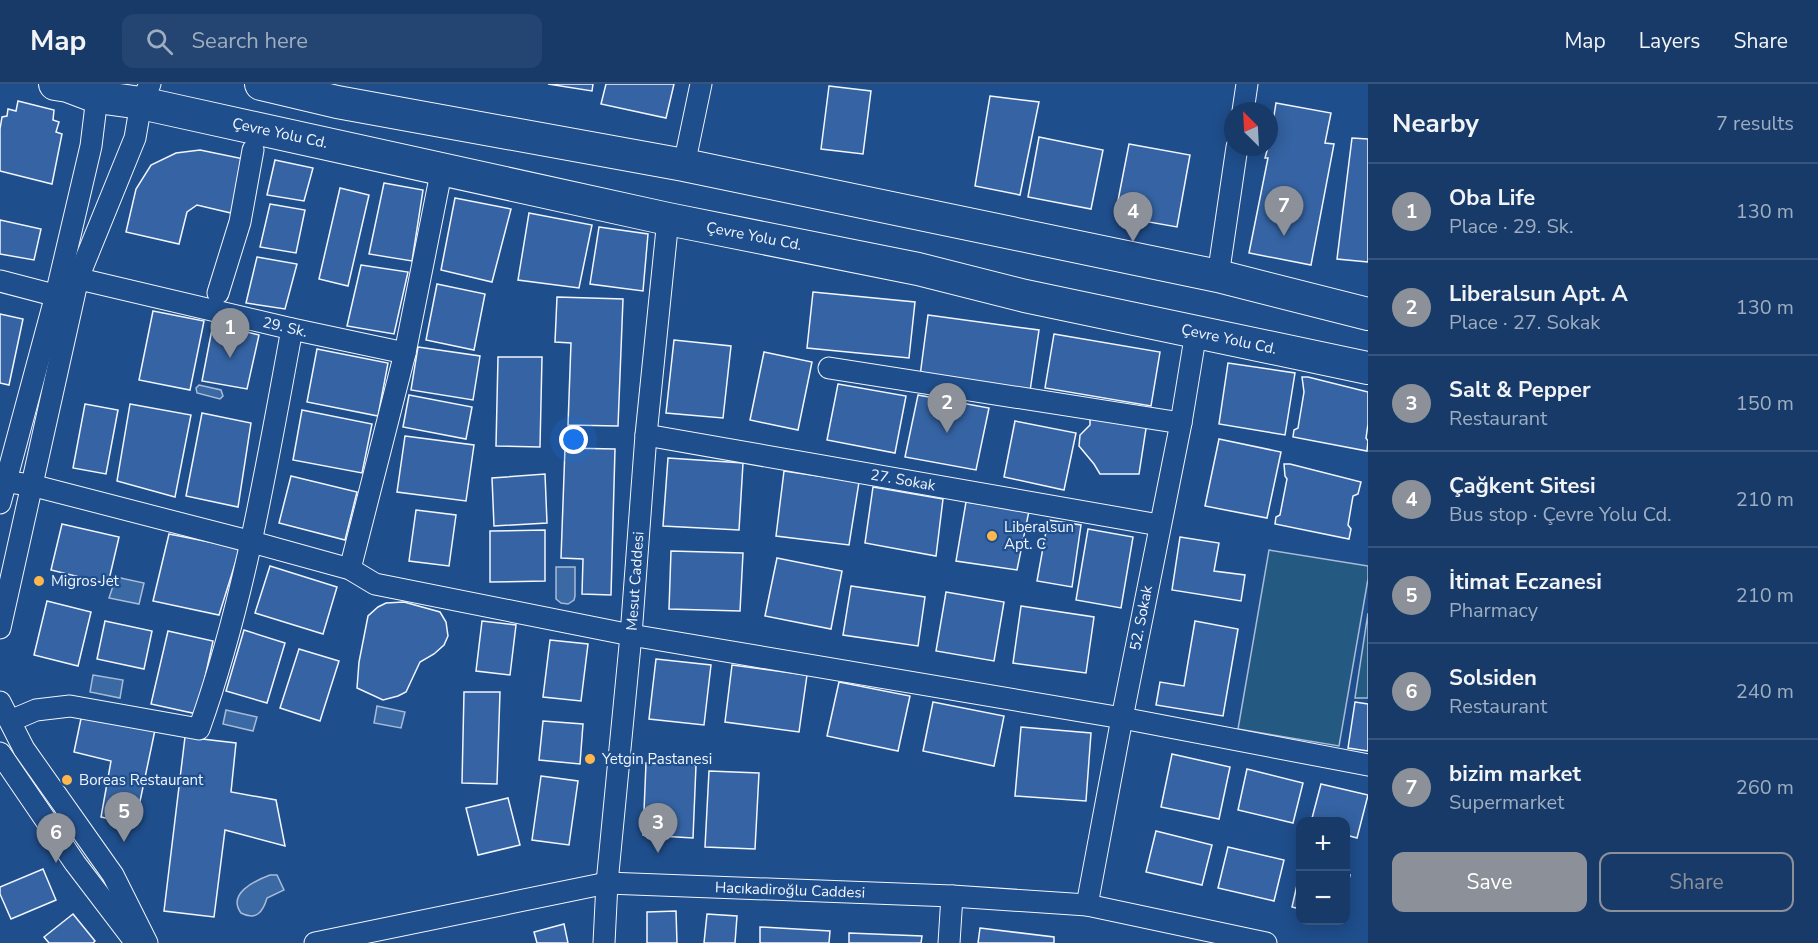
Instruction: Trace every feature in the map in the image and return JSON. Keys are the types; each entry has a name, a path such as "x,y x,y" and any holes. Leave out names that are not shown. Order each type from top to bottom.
{"highway":[{"name":"Çevre Yolu Cd.","path":"55,84 123,90 442,168 668,219 918,269 1025,296 1368,368"},
{"path":"261,84 339,93 1218,276 1368,314"}],"street":[{"path":"684,165 701,84"},
{"path":"1243,85 1243,102"},
{"path":"0,628 31,485 91,146 123,90"},
{"path":"123,90 135,138 67,287 2,489 31,485 350,569 375,584 631,635 1122,718 1368,765"},
{"path":"218,293 240,222 253,150"},
{"path":"1218,276 1237,156"},
{"path":"350,569 405,353 442,168"},
{"name":"Mesut Caddesi","path":"604,943 607,883 631,635 646,435 668,219"},
{"name":"29. Sk.","path":"0,281 67,287 292,329 405,353"},
{"path":"10,721 36,710 70,706 199,729 210,697 252,542 292,329"},
{"name":"52. Sokak","path":"1087,905 1181,423 1196,332"},
{"path":"829,369 1181,423"},
{"name":"27. Sokak","path":"646,435 1160,525"},
{"path":"0,702 24,749 113,875 147,943"},
{"path":"0,753 75,863 136,943"},
{"name":"Hacıkadiroğlu Caddesi","path":"315,943 607,883 952,896 1087,905 1220,938 1266,943"},
{"path":"949,943 952,896"}],"shaded area":[{"path":"199,385 221,390 223,396 220,399 197,393 196,388"},
{"path":"1269,550 1368,566 1368,579 1339,746 1238,729"},
{"path":"556,567 575,567 575,596 574,600 568,604 556,599"},
{"path":"116,577 144,583 139,604 109,598"},
{"path":"1368,613 1368,698 1355,698"},
{"path":"93,675 123,680 120,698 90,692"},
{"path":"377,706 405,712 401,728 374,723"},
{"path":"226,710 257,717 253,731 223,724"},
{"path":"270,875 277,875 284,890 267,898 258,914 251,916 241,913 237,900 240,894 250,885"}],"building":[{"path":"548,84 593,84 592,91"},
{"path":"606,84 674,84 666,118 601,104"},
{"path":"829,86 871,91 863,154 821,149"},
{"path":"990,96 1039,102 1020,195 975,186"},
{"path":"18,101 54,110 53,120 59,122 56,132 62,134 52,184 0,171 2,117 7,116 8,109 16,111"},
{"path":"1278,103 1331,113 1325,143 1334,144 1311,265 1249,253 1268,158 1265,158 1266,156 1278,156"},
{"path":"1039,137 1103,150 1091,209 1028,197"},
{"path":"1352,138 1368,139 1368,262 1337,259"},
{"path":"1129,144 1190,155 1177,227 1115,216"},
{"path":"200,150 244,159 231,213 197,205 187,212 179,244 126,232 136,189 151,165 176,153"},
{"path":"275,160 313,168 304,201 267,195"},
{"path":"384,183 423,190 412,261 369,254"},
{"path":"340,188 369,195 348,286 319,279"},
{"path":"455,198 511,209 492,282 441,270"},
{"path":"270,204 305,210 296,253 260,247"},
{"path":"529,213 592,225 579,288 518,280"},
{"path":"0,220 41,229 34,260 0,254"},
{"path":"599,227 648,234 643,291 590,284"},
{"path":"257,257 297,264 285,309 246,303"},
{"path":"361,265 408,272 394,334 347,326"},
{"path":"437,284 485,294 474,350 426,340"},
{"path":"813,292 915,302 909,358 807,348"},
{"path":"557,297 623,299 618,426 568,425 571,343 555,342"},
{"path":"153,311 204,321 190,390 139,380"},
{"path":"0,314 23,319 9,385 0,383"},
{"path":"928,315 1039,330 1030,391 920,376"},
{"path":"213,324 259,335 247,389 202,381"},
{"path":"1054,334 1160,352 1151,406 1045,388"},
{"path":"674,340 731,346 723,418 666,413"},
{"path":"418,347 480,356 473,400 411,390"},
{"path":"317,349 388,363 378,416 307,402"},
{"path":"764,352 812,362 798,430 750,420"},
{"path":"498,357 542,357 540,447 496,446"},
{"path":"1228,363 1295,373 1285,435 1219,424"},
{"path":"1302,377 1368,392 1367,451 1293,437 1294,430 1298,428 1304,392"},
{"path":"838,384 906,396 895,453 827,440"},
{"path":"409,395 472,407 466,439 403,427"},
{"path":"918,395 989,408 976,470 905,457"},
{"path":"85,404 118,410 106,474 73,468"},
{"path":"130,404 191,415 175,497 117,481"},
{"path":"302,410 372,424 362,473 293,460"},
{"path":"202,413 251,423 238,507 186,496"},
{"path":"1090,413 1147,422 1139,474 1100,474 1079,446 1080,435 1090,425"},
{"path":"1015,421 1076,433 1064,490 1004,477"},
{"path":"405,436 474,445 466,501 397,492"},
{"path":"1219,439 1281,452 1267,518 1205,506"},
{"path":"565,448 615,449 611,595 582,594 583,559 561,558"},
{"path":"668,458 743,463 739,530 663,526"},
{"path":"1284,464 1361,482 1358,494 1353,496 1348,525 1351,529 1349,539 1275,524 1276,517 1280,515 1287,479"},
{"path":"784,471 859,482 849,545 776,536"},
{"path":"545,474 547,523 494,526 492,478"},
{"path":"291,476 357,492 345,540 279,523"},
{"path":"873,487 943,499 936,556 865,543"},
{"name":"Liberalsun Apt. C","path":"966,502 1029,511 1017,570 956,561"},
{"path":"416,510 456,515 449,566 409,561"},
{"path":"1048,520 1081,525 1072,587 1037,581"},
{"path":"62,524 119,537 108,584 51,570"},
{"path":"1088,529 1133,537 1121,608 1076,600"},
{"path":"545,530 545,581 490,582 490,531"},
{"path":"169,534 240,548 219,615 153,601"},
{"path":"1180,537 1219,543 1214,571 1245,575 1241,601 1172,590"},
{"path":"671,551 743,553 740,611 669,609"},
{"path":"777,558 842,571 831,629 765,616"},
{"path":"270,566 337,587 323,634 255,613"},
{"path":"851,586 925,597 918,646 843,635"},
{"path":"946,592 1004,602 994,661 936,651"},
{"path":"47,601 91,612 78,666 34,655"},
{"path":"404,602 440,612 446,622 448,636 444,645 420,662 406,692 383,700 357,688 359,662 368,616 386,603"},
{"path":"1021,606 1094,617 1086,673 1013,663"},
{"path":"105,621 152,631 144,669 97,659"},
{"path":"482,621 516,625 510,675 476,671"},
{"path":"1195,621 1238,629 1223,716 1156,705 1160,682 1184,686"},
{"path":"244,630 285,643 267,703 226,691"},
{"path":"168,631 213,641 197,714 151,704"},
{"path":"550,640 588,644 581,701 543,697"},
{"path":"299,649 339,661 320,721 280,708"},
{"path":"656,659 711,665 704,725 649,719"},
{"path":"732,665 807,675 799,732 725,722"},
{"path":"839,682 910,696 898,751 827,736"},
{"path":"464,692 500,692 497,784 462,783"},
{"path":"933,702 1004,716 994,766 923,751"},
{"path":"1355,702 1368,704 1368,751 1348,748"},
{"path":"82,714 155,730 135,825 101,817 111,761 74,752"},
{"path":"543,721 583,724 580,764 539,760"},
{"path":"1021,727 1091,733 1086,801 1015,796"},
{"path":"185,737 236,743 231,792 276,800 285,846 225,830 214,917 164,911"},
{"path":"1172,754 1230,767 1219,819 1161,807"},
{"path":"646,763 696,765 693,838 643,835"},
{"path":"1247,769 1303,783 1293,823 1238,810"},
{"path":"709,771 759,773 755,849 705,847"},
{"path":"541,776 578,781 569,845 532,840"},
{"path":"1321,784 1368,795 1357,838 1350,836 1350,817 1312,817"},
{"path":"508,798 520,845 478,855 466,808"},
{"path":"1156,831 1212,845 1202,885 1146,872"},
{"path":"1228,847 1284,860 1274,901 1218,888"},
{"path":"43,869 56,900 11,919 0,894 0,887"},
{"path":"1296,890 1296,908 1292,907"},
{"path":"676,911 677,943 647,943 647,912"},
{"path":"73,914 95,941 93,943 49,943 44,937"},
{"path":"707,914 737,916 735,943 704,943"},
{"path":"564,924 568,943 537,943 534,932"},
{"path":"760,927 830,931 829,943 760,943"},
{"path":"980,928 1054,937 1054,943 978,943"},
{"path":"849,933 922,936 921,943 849,943"}],"place":[{"name":"bizim market","path":"1284,236"},
{"name":"Çağkent Sitesi","path":"1133,242"},
{"name":"Oba Life","path":"230,358"},
{"name":"Liberalsun Apt. A","path":"947,433"},
{"name":"Liberalsun Apt. C","path":"992,536"},
{"name":"Migros Jet","path":"39,581"},
{"name":"Yetgin Pastanesi","path":"590,759"},
{"name":"Boreas Restaurant","path":"67,780"},
{"name":"İtimat Eczanesi","path":"124,842"},
{"name":"Salt & Pepper","path":"658,853"},
{"name":"Solsiden","path":"56,863"}]}
